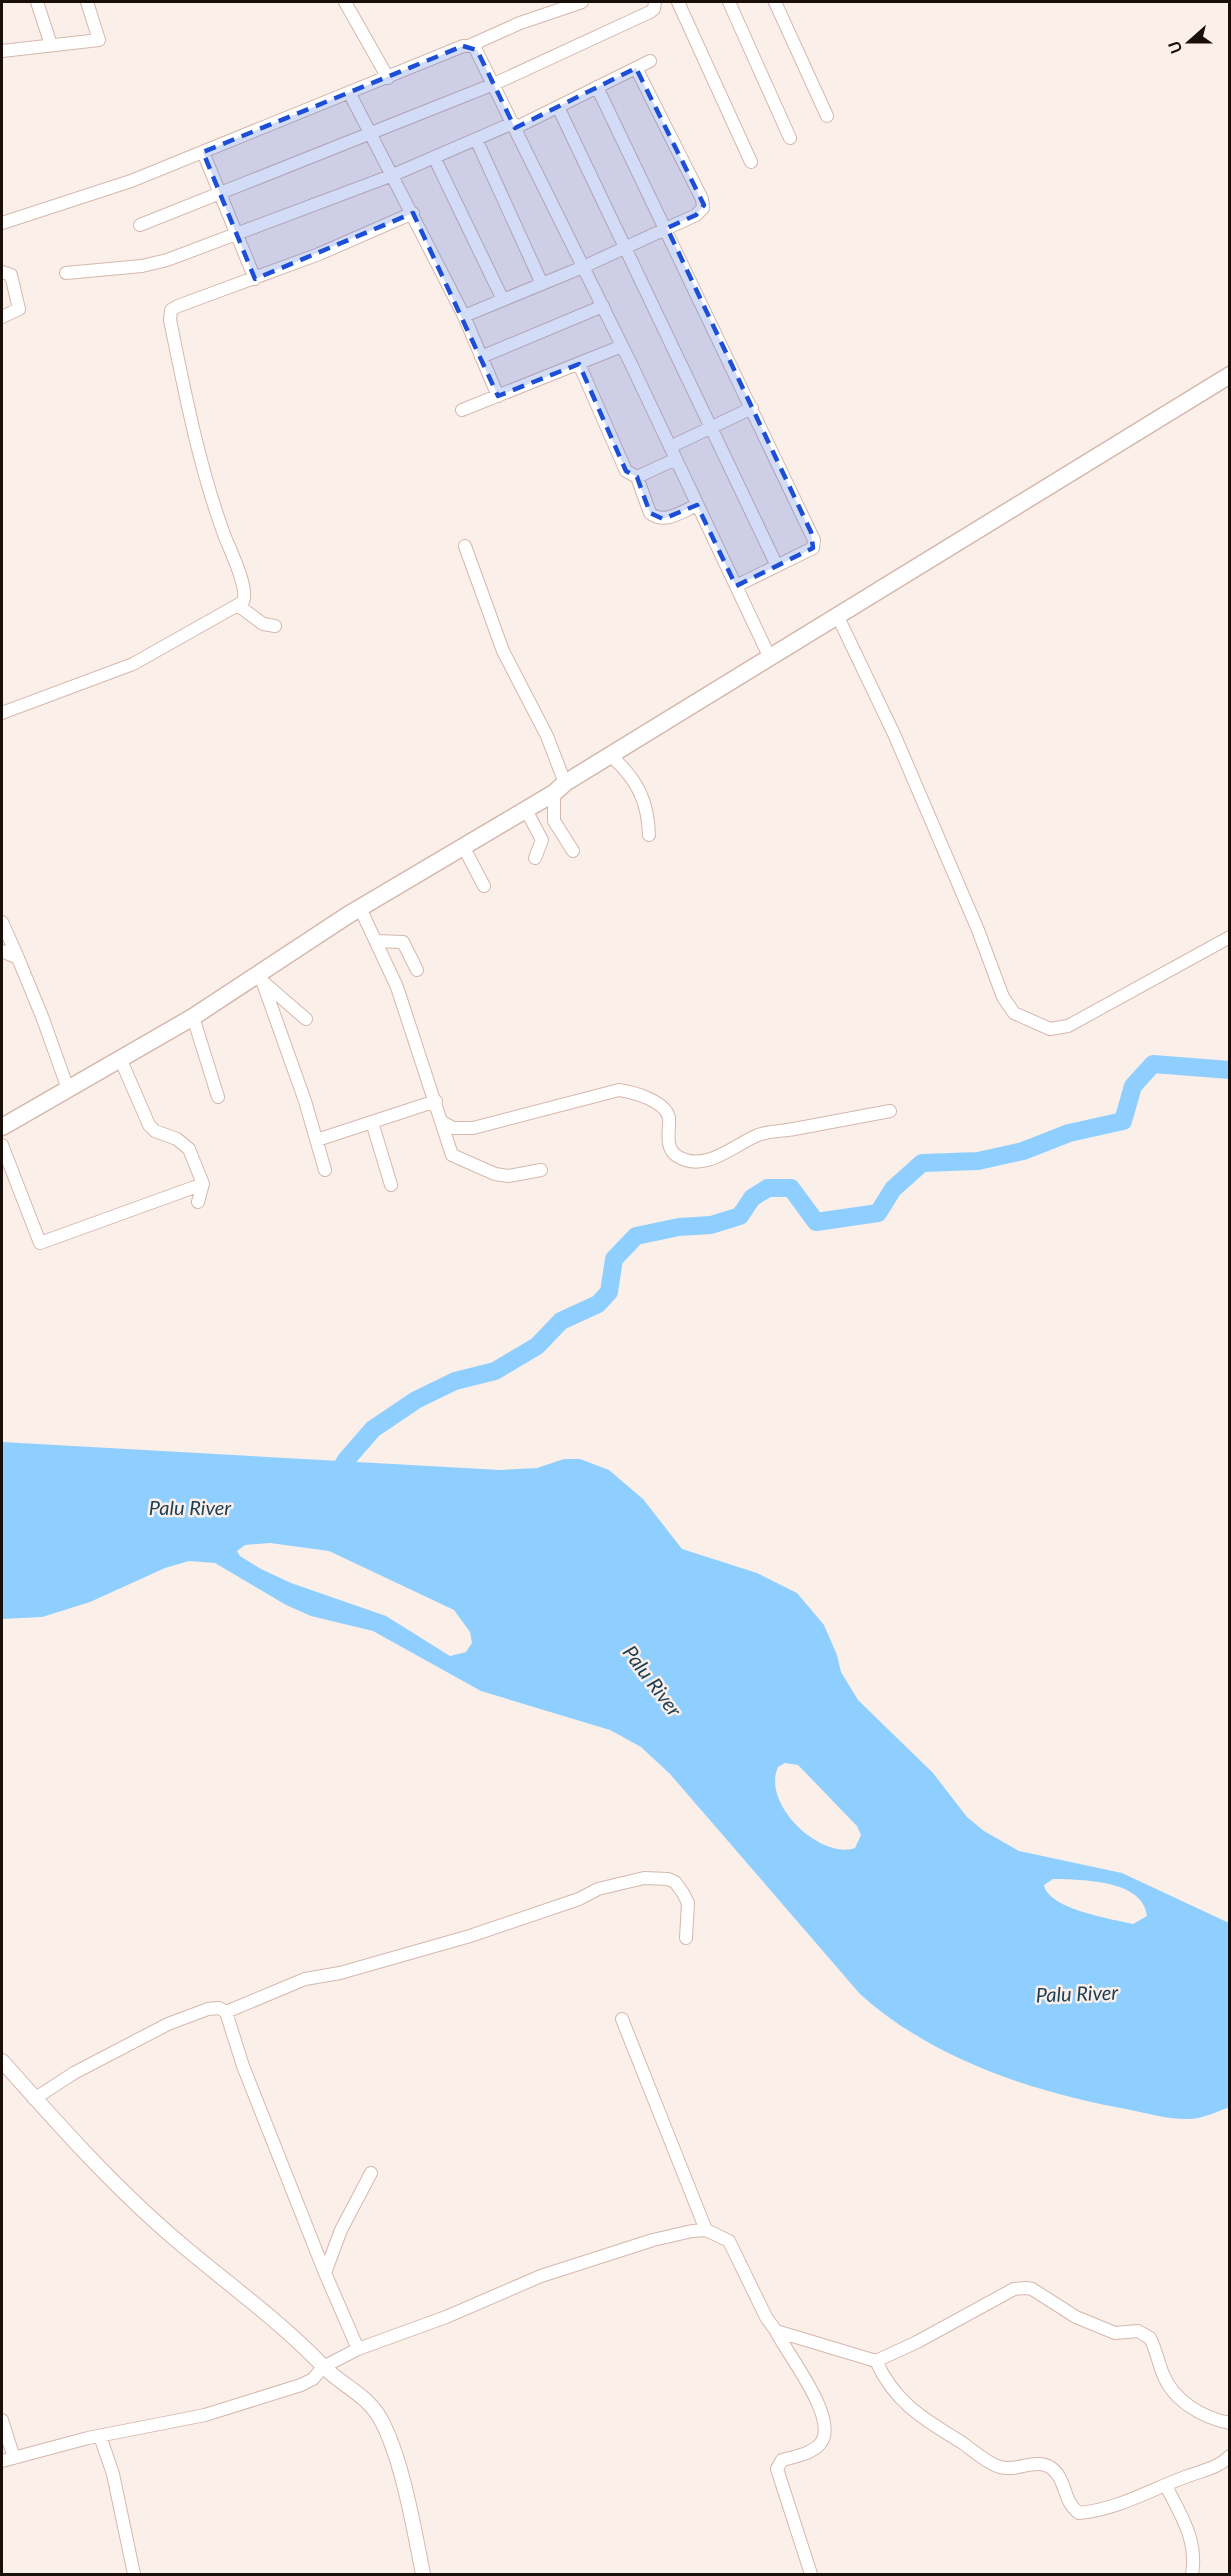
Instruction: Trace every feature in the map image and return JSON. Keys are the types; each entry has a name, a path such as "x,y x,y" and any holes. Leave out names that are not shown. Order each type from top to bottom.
{"main road":[{"path":"2,1127 261,977 360,908 526,810 1230,375"}],"street":[{"path":"37,2 51,45"},
{"path":"2,50 99,40 87,2"},
{"path":"345,2 388,78"},
{"path":"2,223 131,181 471,45 520,23 582,2"},
{"path":"140,225 221,195 494,84 650,12 654,9 655,2"},
{"path":"678,2 751,162"},
{"path":"729,2 790,138"},
{"path":"775,2 827,116"},
{"path":"471,45 477,50 603,306 770,658"},
{"path":"66,273 142,266 167,260 237,235 393,175 558,107 650,61"},
{"path":"464,316 583,267 696,215 704,204 636,68"},
{"path":"597,87 667,228 814,540 813,548 736,586"},
{"path":"350,94 464,316 498,396"},
{"path":"558,107 777,566"},
{"path":"476,139 542,284"},
{"path":"203,152 255,279"},
{"path":"434,158 503,300"},
{"path":"2,713 133,664 178,636 239,606 245,598 215,511 188,409 170,315 178,306 255,279 412,213"},
{"path":"2,272 11,275 19,309 2,317"},
{"path":"481,357 603,306"},
{"path":"462,410 622,346"},
{"path":"579,364 626,471 637,477 650,513 654,517 668,518 697,505"},
{"path":"670,447 752,408"},
{"path":"637,477 676,459"},
{"path":"465,546 502,651 547,736 560,788 554,821 573,851"},
{"path":"239,606 263,624 275,626"},
{"path":"838,617 903,756 978,930 1003,997 1014,1013 1050,1029 1068,1026 1230,937"},
{"path":"610,756 626,769 644,797 649,835"},
{"path":"526,810 542,840 535,858"},
{"path":"463,846 484,886"},
{"path":"360,908 397,987 452,1155 457,1159 508,1176 541,1170"},
{"path":"2,922 68,1089"},
{"path":"376,941 403,942 417,970"},
{"path":"2,951 18,958"},
{"path":"261,977 306,1019"},
{"path":"261,977 305,1101 325,1170"},
{"path":"193,1017 218,1097"},
{"path":"120,1058 149,1125 185,1145 203,1184 198,1202"},
{"path":"442,1122 453,1128 473,1128 619,1090 633,1092 665,1110 669,1117 670,1149 674,1155 681,1158 704,1160 735,1149 758,1135 890,1111"},
{"path":"316,1140 436,1101"},
{"path":"372,1122 391,1185"},
{"path":"2,1145 26,1213 40,1243 203,1184"},
{"path":"226,2012 305,1979 340,1972 470,1936 579,1899 598,1889 644,1878 668,1879 675,1882 683,1893 688,1903 686,1938"},
{"path":"34,2099 74,2073 160,2028 208,2008 219,2008 226,2012 230,2032 325,2273 358,2349"},
{"path":"622,2019 706,2230"},
{"path":"2,2061 34,2099 142,2209 286,2329 315,2355 323,2367 371,2405 388,2434 413,2523 423,2574"},
{"path":"325,2273 341,2230 371,2173"},
{"path":"2,2462 100,2436 226,2410 301,2385 313,2379 323,2367 358,2349 446,2317 541,2276 653,2240 679,2233 706,2230 725,2237 732,2246 766,2318 803,2373 823,2422 824,2434 821,2442 806,2452 782,2460 778,2465 778,2477 811,2574"},
{"path":"776,2331 876,2361 917,2342 1014,2289 1032,2289 1076,2317 1114,2332 1138,2331 1150,2338 1163,2375 1176,2395 1194,2410 1215,2420 1230,2422"},
{"path":"876,2361 894,2391 915,2414 1001,2467 1035,2464 1052,2468 1063,2483 1069,2502 1079,2512 1097,2512 1117,2506 1214,2467 1230,2456"},
{"path":"2,2420 14,2458"},
{"path":"100,2436 113,2474 134,2574"},
{"path":"1166,2486 1191,2539 1195,2559 1192,2574"}],"highlighted area":[{"path":"463,46 477,50 515,128 636,68 704,205 696,215 667,228 811,532 813,548 736,586 697,505 663,519 650,513 637,477 626,471 579,364 498,396 413,213 255,279 203,152"}],"water":[{"name":"Palu River","path":"2,1442 500,1470 537,1468 564,1459 580,1459 609,1470 643,1499 682,1549 757,1573 797,1593 824,1625 837,1655 841,1672 858,1700 933,1773 967,1817 984,1831 1019,1851 1122,1873 1229,1923 1229,2107 1200,2117 1183,2119 1095,2103 1023,2083 987,2070 920,2038 860,1994 670,1774 641,1747 610,1730 481,1691 373,1631 311,1616 286,1605 215,1563 189,1561 165,1568 90,1602 42,1617 2,1619","holes":["270,1543 329,1551 454,1610 470,1632 472,1643 466,1652 450,1656 386,1616 291,1583 261,1569 240,1556 237,1551 245,1545","785,1763 798,1765 857,1826 861,1835 855,1848 841,1849 826,1846 797,1826 778,1797 775,1782 778,1767","1053,1879 1094,1881 1123,1888 1135,1895 1143,1904 1147,1916 1133,1924 1082,1912 1057,1901 1048,1893 1044,1885"]}],"waterway":[{"path":"334,1481 346,1460 373,1429 416,1400 455,1381 495,1371 537,1346 561,1321 598,1304 609,1292 614,1259 636,1236 679,1227 711,1225 740,1216 752,1198 768,1188 791,1188 816,1222 878,1213 893,1189 922,1163 978,1161 1023,1151 1069,1133 1123,1121 1133,1086 1153,1064 1230,1070"}]}
